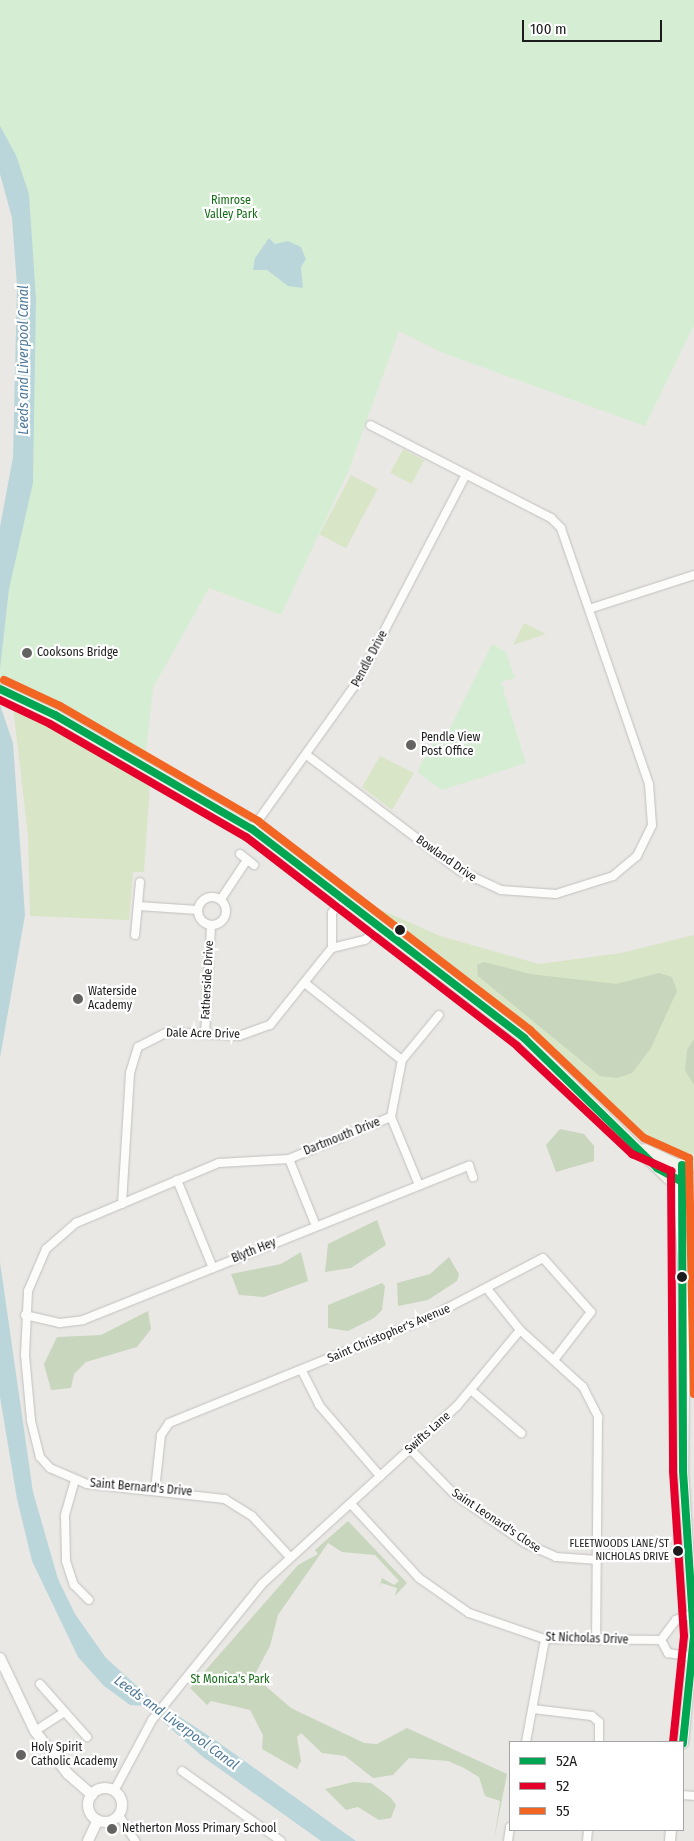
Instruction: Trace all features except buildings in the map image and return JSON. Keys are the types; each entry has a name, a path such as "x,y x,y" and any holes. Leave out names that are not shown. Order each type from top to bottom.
{"main road":[{"path":"4,690 252,830 524,1038 638,1146 668,1178 680,1181 694,1179"},
{"path":"638,1146 688,1165"}],"street":[{"name":"Bowland Drive","path":"308,756 460,871 492,888 545,895 613,876 633,861 644,845 653,803 592,608 558,524 370,425"},
{"name":"Pendle Drive","path":"252,830 308,756 358,681 466,474"},
{"path":"592,608 694,575"},
{"path":"240,854 254,865"},
{"path":"138,906 198,910 208,897 221,899 247,860"},
{"path":"136,935 140,882"},
{"name":"Fatherside Drive","path":"211,926 226,916 221,899"},
{"path":"341,899 332,913 332,948 365,940 378,927"},
{"name":"Fatherside Drive","path":"198,910 203,922 211,926"},
{"name":"Fatherside Drive","path":"205,1034 211,926"},
{"name":"Dale Acre Drive","path":"122,1204 133,1055 156,1035 205,1034 239,1036 262,1030 306,984 332,948"},
{"path":"306,984 402,1060 439,1014"},
{"name":"Dartmouth Drive","path":"122,1204 227,1161 289,1159 391,1117 402,1060"},
{"path":"391,1117 419,1185"},
{"path":"289,1159 316,1226"},
{"path":"683,1741 694,1657 693,1614 686,1545 689,1394 680,1181 688,1165"},
{"name":"Blyth Hey","path":"25,1315 60,1323 83,1320 469,1166 473,1177"},
{"path":"177,1180 213,1268"},
{"name":"Saint Bernard's Drive","path":"122,1204 76,1223 46,1249 28,1291 25,1315 31,1420 40,1457 50,1468 75,1480 206,1494 236,1504 290,1556"},
{"name":"Saint Christopher's Avenue","path":"156,1490 166,1425 302,1371 488,1290 536,1259 549,1260 591,1312 554,1360"},
{"path":"488,1290 520,1330 583,1387 598,1417 596,1640"},
{"name":"Swifts Lane","path":"114,1791 152,1720 262,1584 290,1556 351,1504 472,1391 520,1330"},
{"path":"302,1371 320,1405 380,1476"},
{"path":"472,1391 521,1433"},
{"name":"Saint Leonard's Close","path":"410,1449 454,1494 525,1542 556,1557 598,1560"},
{"path":"75,1480 65,1516 66,1561 74,1586 89,1600"},
{"name":"St Nicholas Drive","path":"351,1504 419,1578 469,1613 545,1639 661,1640"},
{"path":"693,1614 676,1620 661,1640 668,1653 694,1657"},
{"path":"526,1741 545,1639"},
{"path":"0,1658 35,1731 68,1774 92,1795"},
{"path":"40,1684 63,1713 87,1737"},
{"path":"532,1709 592,1716 599,1722 598,1741"},
{"path":"35,1731 63,1713"},
{"path":"182,1771 272,1838 281,1841"},
{"path":"100,1790 114,1791 122,1804 119,1815 112,1821 98,1820 89,1809 92,1795 100,1790"},
{"path":"119,1815 135,1841"},
{"path":"88,1841 98,1820"}],"green space":[{"name":"Rimrose Valley Park","path":"0,0 694,0 694,325 645,426 443,353 399,331 348,472 281,615 209,588 153,688 144,770 0,679 0,575 8,541 26,262 0,146"},
{"path":"403,449 424,460 412,484 390,473"},
{"path":"351,475 377,489 346,548 320,534"},
{"path":"524,623 546,634 513,645"},
{"path":"492,644 506,652 515,678 501,682 526,763 442,790 418,773 420,765 442,730 450,728"},
{"path":"13,706 150,783 144,872 133,872 129,920 30,916 28,836"},
{"path":"380,756 414,773 392,810 362,787"},
{"path":"357,899 440,936 539,964 621,953 694,935 694,1154 663,1150 545,1044"},
{"path":"484,962 530,974 616,984 659,973 672,977 677,991 651,1048 632,1073 617,1078 600,1076 478,976 477,965"},
{"path":"694,1039 694,1085 685,1070 687,1050"},
{"path":"560,1129 584,1134 594,1146 594,1161 556,1172 546,1145"},
{"path":"377,1220 386,1245 351,1268 325,1272 328,1244"},
{"path":"301,1252 308,1281 264,1297 239,1295 231,1274 281,1264"},
{"path":"449,1257 459,1274 457,1281 428,1300 398,1306 397,1283 430,1274"},
{"path":"382,1283 385,1286 382,1310 374,1318 348,1331 328,1328 328,1305"},
{"path":"148,1311 151,1329 137,1347 86,1362 74,1374 71,1388 51,1390 44,1364 57,1337 101,1335"},
{"name":"St Monica's Park","path":"348,1521 407,1583 395,1596 397,1588 381,1583 378,1591 382,1578 394,1585 399,1581 375,1555 342,1552 328,1543 278,1615 270,1646 254,1676 291,1708 364,1743 377,1744 407,1728 507,1774 494,1840 500,1801 485,1796 479,1777 464,1768 448,1761 409,1758 393,1775 373,1778 345,1756 322,1753 301,1733 297,1737 301,1761 297,1769 262,1749 263,1735 250,1710 211,1701 207,1705 190,1688 298,1565 318,1554 315,1550"},
{"path":"353,1782 371,1783 391,1798 396,1805 391,1818 379,1820 358,1807 346,1810 325,1789"}],"water":[{"name":"Leeds and Liverpool Canal","path":"0,126 16,155 29,194 36,299 33,483 9,589 0,669 0,527 13,457 17,286 12,218 0,174"},
{"path":"269,238 275,244 288,241 301,247 306,259 301,267 303,288 288,286 267,270 253,270 255,258"},
{"path":"0,705 13,743 25,915 0,1058"},
{"name":"Leeds and Liverpool Canal","path":"0,1262 33,1492 58,1579 75,1614 106,1658 169,1715 177,1715 218,1742 356,1841 321,1841 203,1757 145,1706 130,1705 104,1686 78,1657 32,1561 17,1499 0,1397"}],"transit line":[{"name":"55","path":"4,680 60,706 258,821 530,1030 644,1138 689,1158 694,1394"},
{"name":"52A","path":"0,689 55,715 252,829 524,1038 657,1168 680,1181"},
{"name":"52","path":"0,700 50,724 246,837 517,1046 632,1154 671,1171 673,1471 684,1636 673,1741"},
{"name":"52A","path":"682,1165 683,1471 694,1636 683,1741"}],"place":[{"name":"Cooksons Bridge","path":"27,653"},
{"name":"Pendle View Post Office","path":"411,745"},
{"name":"Waterside Academy","path":"78,999"},
{"name":"FLEETWOODS LANE/ST NICHOLAS DRIVE","path":"678,1551"},
{"name":"Holy Spirit Catholic Academy","path":"21,1755"},
{"name":"Netherton Moss Primary School","path":"112,1829"}]}
